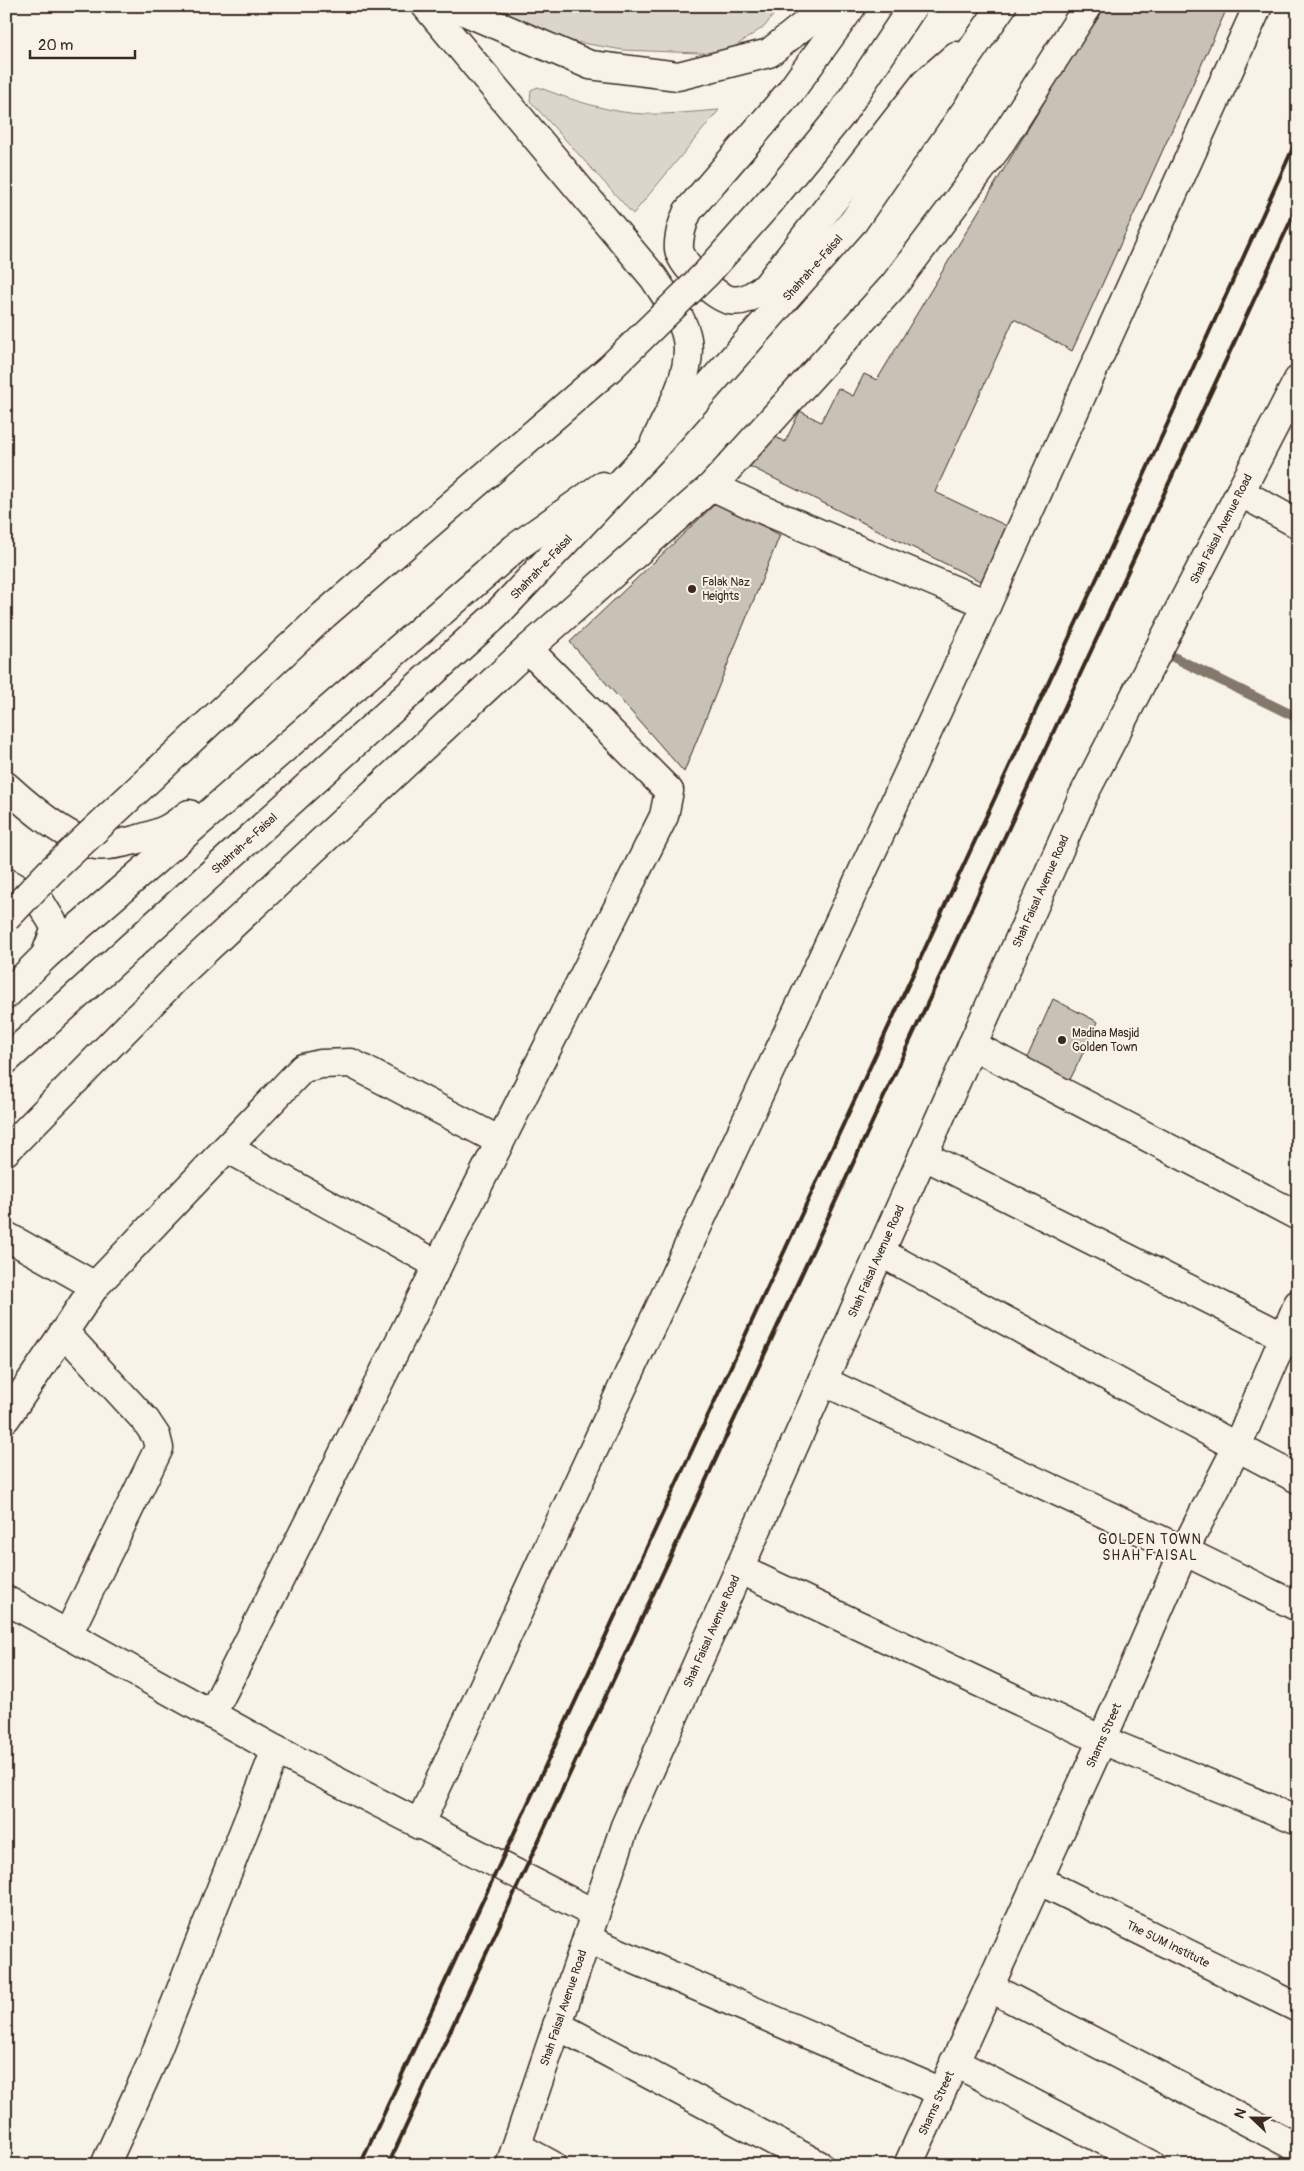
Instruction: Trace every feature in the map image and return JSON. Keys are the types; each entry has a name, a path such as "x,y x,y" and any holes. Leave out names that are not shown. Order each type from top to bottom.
{"main road":[{"path":"6,995 45,956 515,548 652,450 678,392 686,368 687,339 679,319 654,278 426,6"},
{"path":"452,6 590,64 678,76 769,53 819,13 824,6"},
{"path":"852,6 790,92 688,211 684,221 679,249 685,264 712,290 730,300 748,299 766,287 925,83 988,29"},
{"path":"6,918 50,872 324,615 610,368 707,273 769,203 841,115 913,6"},
{"name":"Shahrah-e-Faisal","path":"6,1060 495,616 652,450 854,221 988,29 1002,6"},
{"path":"6,1151 180,974 528,649 712,486 894,285 997,148 1088,6"},
{"path":"419,1824 987,604 1258,6"},
{"name":"Shah Faisal Avenue Road","path":"514,2155 625,1826 1083,796 1298,380"},
{"path":"712,486 752,505 987,604"},
{"path":"1240,492 1298,524"},
{"path":"212,1714 664,816 669,790 528,649"},
{"path":"6,786 32,809 70,835 97,846 133,841 168,829 289,744"},
{"path":"6,882 39,900 56,928 45,956"},
{"path":"972,1045 1298,1216"},
{"path":"6,1418 95,1286 303,1068 321,1064 351,1063 500,1141"},
{"path":"227,1148 438,1265"},
{"path":"923,1155 1290,1340"},
{"path":"6,1236 95,1286"},
{"path":"880,1252 1298,1479"},
{"name":"Shams Street","path":"908,2165 1102,1740 1184,1551 1290,1340 1298,1304"},
{"path":"64,1332 146,1421 156,1436 159,1448 68,1634"},
{"path":"822,1381 1184,1551 1298,1607"},
{"path":"739,1569 1102,1740 1298,1820"},
{"path":"6,1600 276,1750 419,1824 591,1927 941,2092"},
{"path":"105,2165 153,2060 276,1750"},
{"name":"The SUM Institute","path":"1038,1880 1298,2008"},
{"path":"989,1987 1298,2148"},
{"path":"558,2025 819,2165"},
{"path":"954,2062 1151,2165"},
{"path":"514,2155 552,2165"}],"shaded area":[{"path":"499,6 780,6 765,26 724,54 623,50 570,41 516,20"},
{"path":"538,87 580,102 623,112 659,114 719,110 633,214 530,101 531,90"}],"building":[{"path":"1102,6 1228,6 1072,351 1014,319 935,492 1009,527 982,582 749,466 766,432 785,442 800,411 821,422 838,388 853,396 864,374 877,380"},
{"name":"Falak Naz Heights","path":"717,502 780,535 684,772 570,642"},
{"name":"Madina Masjid Golden Town","path":"1053,999 1098,1022 1068,1084 1027,1058"}],"waterway":[{"path":"1159,650 1298,718"}],"railway":[{"path":"360,2165 1116,537 1298,137"},
{"path":"388,2165 1298,205"}],"place":[{"name":"Falak Naz Heights","path":"692,589"},
{"name":"Madina Masjid Golden Town","path":"1062,1040"}],"district":[{"name":"GOLDEN TOWN SHAH FAISAL","path":"1150,1548"}]}
